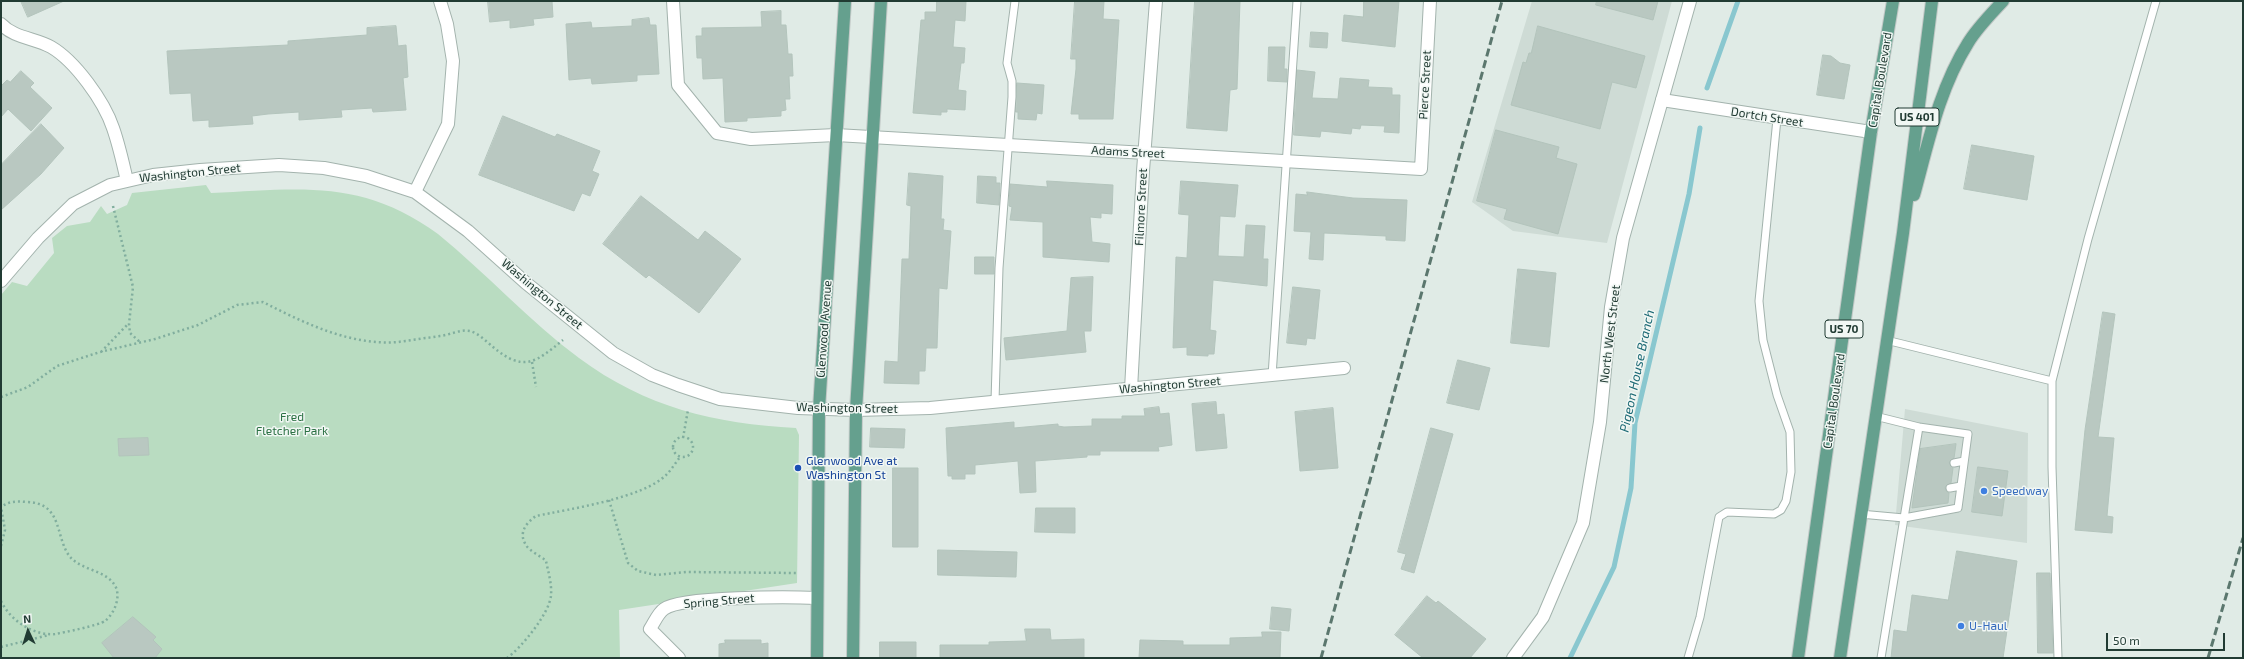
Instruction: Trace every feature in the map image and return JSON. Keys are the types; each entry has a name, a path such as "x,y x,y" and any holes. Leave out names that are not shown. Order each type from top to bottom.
{"main road":[{"name":"Glenwood Avenue","path":"817,658 819,409 844,1"},
{"path":"852,658 856,410 881,1"},
{"name":"Capital Boulevard","path":"1798,658 1871,132 1893,1"},
{"name":"US 401","path":"1903,233 1932,1"},
{"path":"1840,658 1860,514 1903,233 1943,95 1968,43 2003,1"}],"street":[{"path":"415,192 448,124 453,61 447,24 440,1"},
{"name":"Adams Street","path":"673,1 678,85 717,133 751,138 836,135 1007,146 1144,152 1421,170"},
{"name":"Filmore Street","path":"1131,388 1144,152 1156,1"},
{"name":"Pierce Street","path":"1421,170 1430,1"},
{"name":"North West Street","path":"1514,658 1543,617 1582,523 1600,422 1611,307 1623,238 1690,1"},
{"path":"1,24 5,28 22,36 50,46 62,55 91,87 113,126 127,181"},
{"name":"Dortch Street","path":"1662,100 1777,119 1871,132"},
{"name":"Washington Street","path":"1,281 38,238 73,204 110,185 153,175 200,170 279,165 324,168 366,176 415,192 468,231 526,283 613,353 652,375 720,399 819,409 856,410 930,408 1344,368"},
{"name":"Spring Street","path":"679,658 650,629 664,609 685,603 731,598 817,598"}],"lane":[{"path":"995,401 999,268 1012,81 1007,63 1015,1"},
{"path":"1272,376 1286,182 1285,161 1297,1"},
{"path":"2058,658 2052,468 2052,381 2088,239 2156,1"},
{"path":"1688,658 1700,617 1719,517 1727,512 1774,514 1782,510 1786,501 1791,472 1790,432 1777,395 1763,340 1759,301 1777,119"},
{"path":"1886,340 2052,381"},
{"path":"1860,514 1904,518 1958,508 1968,434 1919,427 1875,416"},
{"path":"1881,658 1904,518 1911,493 1919,427"},
{"path":"1954,463 1964,461"},
{"path":"1950,488 1961,486"}],"path":[{"path":"113,206 133,287 129,324 130,333 141,343"},
{"path":"1,397 28,386 57,366 100,352 141,343 198,325 237,305 263,302 332,332 378,343 442,336 460,331 471,331 511,359 524,363 532,362 563,340"},
{"path":"100,352 129,324"},
{"path":"532,362 536,387"},
{"path":"683,438 688,410"},
{"path":"683,438 691,442 693,449 688,456 680,457 674,452 674,444 676,440 683,438"},
{"path":"506,658 526,640 538,622 551,596 546,561 526,546 522,534 527,523 536,516 609,500 651,486 667,475 680,457"},
{"path":"609,500 628,563 638,571 656,575 687,572 797,573"},
{"path":"1,546 5,530 1,507 7,503 17,501 39,504 49,511 58,523 69,556 81,566 109,580 113,583 117,591 117,601 113,612 104,622 1,647"},
{"path":"1,601 5,610 24,626 46,634 57,634"}],"shaded area":[{"path":"1532,1 1672,1 1607,243 1513,231 1472,202"},
{"path":"1905,409 2028,433 2027,543 1895,525"}],"green space":[{"name":"Fred Fletcher Park","path":"206,185 211,193 301,189 356,195 383,203 410,216 438,234 561,344 604,375 629,389 655,401 709,417 766,426 796,428 799,435 797,583 619,610 620,658 1,658 1,295 12,282 27,286 54,253 52,238 67,226 90,222 101,206 107,214 127,205 132,193"}],"building":[{"path":"21,1 64,1 28,17"},
{"path":"488,1 552,1 553,17 533,19 534,25 510,28 510,20 490,22"},
{"path":"937,1 966,1 965,21 955,20 953,47 965,48 964,63 961,63 958,90 966,91 965,110 947,109 947,112 941,112 941,115 913,113 921,20 925,20 925,12 936,12"},
{"path":"1075,1 1104,1 1103,19 1119,20 1113,119 1079,119 1079,114 1071,114 1076,69 1076,59 1071,59"},
{"path":"1195,1 1240,1 1237,89 1230,90 1227,131 1187,128"},
{"path":"1364,1 1399,1 1395,47 1342,41 1344,15 1363,17"},
{"path":"1597,1 1658,1 1653,20 1596,5"},
{"path":"781,11 781,25 786,25 788,54 792,54 793,76 789,76 790,99 785,99 786,110 781,111 781,116 747,118 747,121 725,122 723,78 703,79 702,58 697,58 696,36 702,36 702,28 762,27 761,12"},
{"path":"649,18 650,25 656,25 659,74 637,75 637,81 592,84 591,78 569,80 566,24 591,22 592,28 632,26 632,20"},
{"path":"396,26 398,46 406,45 408,77 403,78 406,110 373,112 372,108 341,110 342,117 299,120 299,112 268,114 252,116 253,124 209,127 209,120 193,121 191,93 170,94 167,51 288,45 288,41 367,35 367,28"},
{"path":"1538,26 1645,56 1636,88 1612,82 1600,129 1511,105 1523,62 1526,63 1529,53 1531,53"},
{"path":"1311,32 1328,33 1327,48 1310,47"},
{"path":"1269,47 1285,47 1284,69 1287,69 1287,82 1268,81"},
{"path":"1823,55 1831,56 1840,63 1850,65 1844,99 1817,95"},
{"path":"1297,70 1315,72 1312,98 1338,99 1340,78 1369,80 1368,87 1392,88 1392,95 1400,95 1399,133 1384,132 1385,126 1361,125 1360,129 1352,128 1351,134 1321,131 1320,137 1294,135"},
{"path":"21,71 34,83 30,87 52,108 31,131 8,109 1,117 1,86 7,80 10,82"},
{"path":"1017,83 1044,85 1042,114 1037,113 1036,120 1018,119 1018,112 1016,112"},
{"path":"503,116 555,137 557,134 600,151 592,171 599,174 590,196 582,193 574,211 479,175"},
{"path":"41,124 64,148 41,174 1,210 1,165"},
{"path":"1496,130 1559,147 1556,158 1577,164 1558,234 1504,219 1507,209 1477,201"},
{"path":"1972,145 2034,156 2027,200 1964,189"},
{"path":"909,173 943,176 941,219 944,219 943,230 951,231 947,289 939,288 937,348 926,348 925,371 919,371 919,384 884,383 885,361 898,362 902,259 909,259 911,206 907,205"},
{"path":"978,176 996,177 996,183 1000,183 999,205 977,203"},
{"path":"1047,181 1113,185 1112,214 1101,213 1101,218 1090,217 1092,242 1110,244 1109,262 1043,257 1043,222 1010,220 1012,207 1009,206 1010,184 1047,187"},
{"path":"1181,181 1238,185 1235,217 1220,216 1218,256 1244,257 1246,225 1265,226 1263,259 1268,259 1267,286 1213,280 1210,330 1216,331 1214,354 1208,354 1208,356 1187,355 1187,347 1173,348 1176,257 1187,258 1189,215 1179,214"},
{"path":"1307,192 1353,198 1407,200 1405,241 1386,240 1386,236 1324,233 1323,260 1309,259 1311,232 1294,231 1296,194 1307,195"},
{"path":"641,196 698,240 705,231 741,259 699,313 649,275 646,278 603,244"},
{"path":"975,257 994,257 994,274 975,274"},
{"path":"1518,269 1556,273 1549,347 1511,343"},
{"path":"1093,277 1091,331 1084,331 1086,352 1006,360 1004,338 1067,331 1071,278"},
{"path":"1293,287 1320,290 1315,339 1307,338 1306,345 1287,343"},
{"path":"2103,312 2115,314 2098,437 2114,438 2107,516 2113,517 2112,533 2075,530 2085,430"},
{"path":"1458,360 1490,368 1479,410 1447,403"},
{"path":"1216,402 1217,415 1224,414 1227,448 1196,451 1192,404"},
{"path":"1159,407 1160,414 1169,413 1172,445 1158,447 1159,451 1100,451 1100,455 1087,455 1087,457 1035,461 1036,492 1020,493 1018,461 975,465 975,474 965,474 965,479 952,479 952,476 948,476 946,428 1014,422 1014,428 1058,424 1058,426 1064,427 1092,426 1092,419 1122,419 1122,416 1145,416 1144,409"},
{"path":"1333,408 1338,468 1300,471 1295,412"},
{"path":"871,428 905,429 904,448 870,447"},
{"path":"1431,428 1453,434 1414,573 1401,569 1406,554 1398,552"},
{"path":"148,438 149,455 119,456 118,439"},
{"path":"1956,444 1954,458 1949,462 1953,468 1951,483 1945,487 1946,491 1949,493 1948,503 1912,508 1920,449"},
{"path":"1978,467 2008,471 2002,516 1972,512"},
{"path":"893,468 918,468 918,547 893,547"},
{"path":"1036,508 1075,508 1075,533 1035,532"},
{"path":"938,550 1017,552 1016,577 938,575"},
{"path":"1957,551 2017,561 2003,658 1891,658 1894,630 1907,632 1912,595 1948,600"},
{"path":"2037,573 2050,573 2053,653 2038,653"},
{"path":"1427,596 1436,603 1438,601 1486,639 1470,658 1423,658 1395,635"},
{"path":"1272,607 1291,609 1289,631 1270,629"},
{"path":"133,617 156,637 153,640 162,649 155,658 114,658 102,643"},
{"path":"1025,629 1050,629 1051,640 1084,639 1084,658 940,658 940,645 989,645 989,642 1026,641"},
{"path":"1262,632 1281,632 1280,658 1139,658 1140,640 1183,641 1183,645 1230,645 1230,638 1262,637"},
{"path":"725,640 761,640 761,644 768,643 768,658 719,658 719,644 725,643"},
{"path":"880,642 916,642 916,658 880,658"}],"waterway":[{"name":"Pigeon House Branch","path":"1707,88 1738,1"},
{"name":"Pigeon House Branch","path":"1570,658 1614,567 1631,488 1635,423 1689,194 1700,128"}],"railway":[{"path":"1321,658 1502,1"},
{"path":"2208,658 2243,538"}],"place":[{"name":"Glenwood Ave at Washington St","path":"798,468"},
{"name":"Speedway","path":"1984,491"},
{"name":"U-Haul","path":"1961,626"}]}
